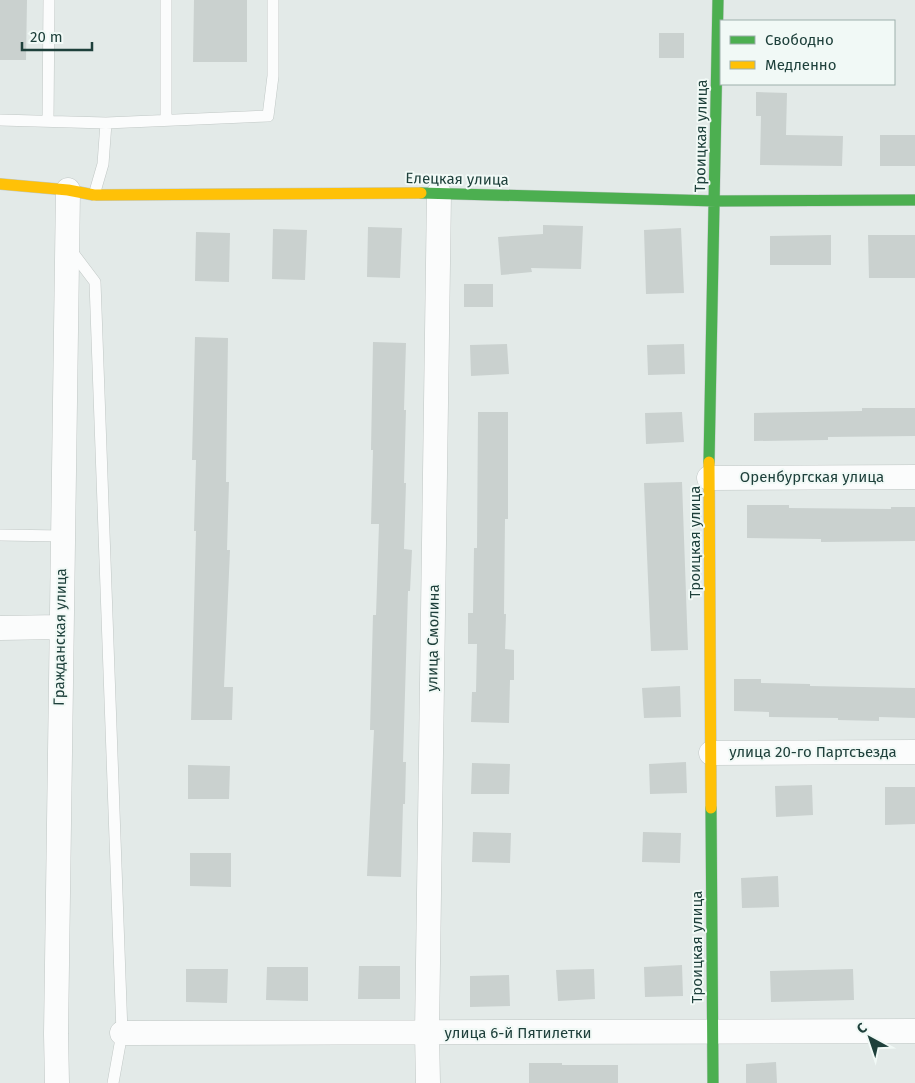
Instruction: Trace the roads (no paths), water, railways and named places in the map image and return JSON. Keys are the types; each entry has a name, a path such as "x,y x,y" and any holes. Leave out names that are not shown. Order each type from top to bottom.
{"street":[{"name":"Троицкая улица","path":"713,1083 709,478 716,202 718,0"},
{"name":"Елецкая улица","path":"0,184 68,190 94,195 439,193 716,202 915,200"},
{"name":"Гражданская улица","path":"57,1083 60,627 68,190"},
{"name":"улица Смолина","path":"428,1083 427,1033 439,193"},
{"name":"Оренбургская улица","path":"709,478 915,477"},
{"path":"0,628 60,627"},
{"name":"улица 20-го Партсъезда","path":"711,753 915,752"},
{"name":"улица 6-й Пятилетки","path":"122,1033 915,1030"}],"lane":[{"path":"48,121 49,0"},
{"path":"166,0 166,120"},
{"path":"0,120 106,123 268,116 273,76 273,0"},
{"path":"94,195 103,164 106,123"},
{"path":"67,246 95,282 122,1033 113,1083"},
{"path":"0,535 62,536"}]}
